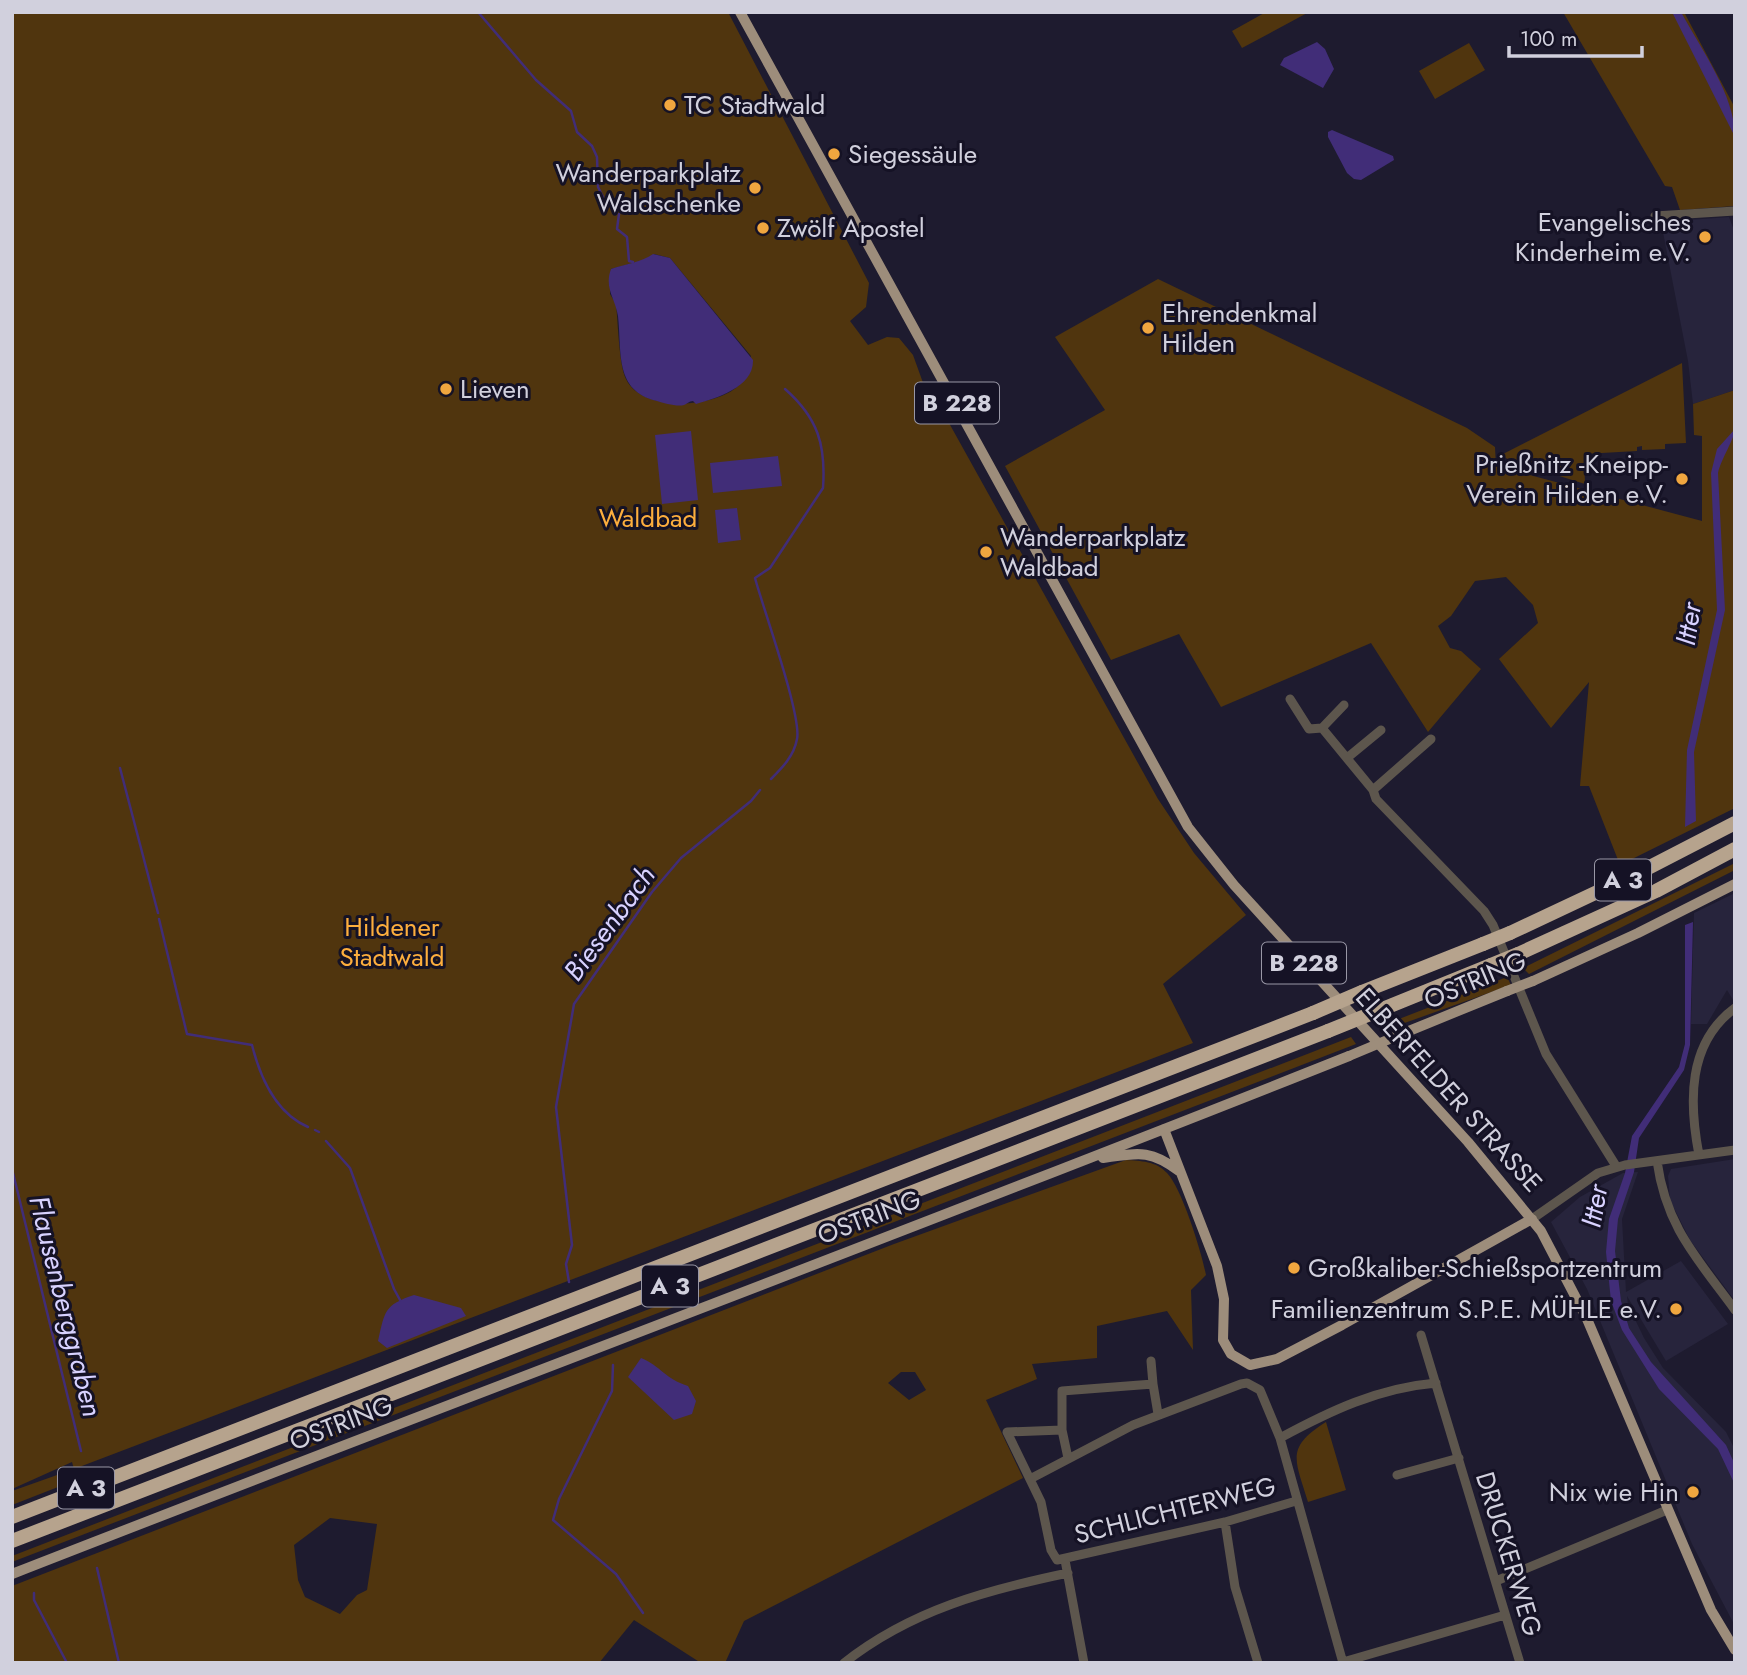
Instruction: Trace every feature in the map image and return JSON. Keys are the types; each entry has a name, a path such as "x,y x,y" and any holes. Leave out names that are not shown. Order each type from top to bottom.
{"highway":[{"name":"A 3","path":"12,1517 1313,1013 1510,933 1644,870 1735,823"},
{"name":"A 3","path":"12,1541 1328,1031 1518,954 1656,891 1735,849"}],"main road":[{"name":"ELBERFELDER STRASSE","path":"740,12 1188,827 1234,885 1468,1142 1532,1219 1581,1307 1711,1610 1735,1650"},
{"name":"OSTRING","path":"12,1574 1090,1159 1349,1056 1533,981 1638,933 1735,884"},
{"path":"1164,1129 1217,1266 1224,1299 1223,1340 1231,1354 1250,1365 1277,1359 1474,1254 1532,1219"},
{"path":"1090,1159 1146,1153 1161,1157 1181,1172"}],"street":[{"path":"1655,216 1735,211"},
{"path":"1290,699 1309,729 1322,728 1344,705"},
{"path":"1322,728 1373,790 1376,799 1484,911 1493,925 1546,1054 1620,1166"},
{"path":"1347,758 1381,730"},
{"path":"1373,790 1431,739"},
{"path":"1699,1155 1692,1089 1697,1066 1704,1045 1716,1025 1735,1008"},
{"path":"1532,1219 1586,1179 1620,1166 1735,1150"},
{"path":"1657,1161 1662,1194 1672,1220 1735,1310"},
{"name":"DRUCKERWEG","path":"1421,1335 1520,1663"},
{"path":"1150,1361 1158,1414"},
{"path":"1030,1479 1158,1414 1247,1383 1260,1390 1280,1438 1343,1662 1506,1615"},
{"path":"1280,1438 1346,1404 1384,1392 1436,1383"},
{"path":"1068,1458 1062,1430 1062,1391 1153,1384"},
{"path":"1062,1430 1007,1432 1045,1517 1053,1557 1065,1560 1084,1663"},
{"name":"DRUCKERWEG","path":"1397,1475 1459,1458"},
{"name":"SCHLICHTERWEG","path":"1065,1560 1224,1522 1296,1501"},
{"path":"1496,1581 1667,1510"},
{"path":"1224,1522 1235,1587 1258,1663"},
{"path":"844,1663 882,1636 943,1606 984,1591 1068,1573"}],"shaded area":[{"path":"1672,12 1681,12 1716,73 1734,121 1735,137"},
{"path":"1317,42 1325,49 1334,69 1323,88 1280,65 1284,58"},
{"path":"1332,130 1393,156 1394,160 1361,180 1354,179 1347,173 1328,137 1328,132"},
{"path":"1729,217 1735,233 1735,390 1693,404 1688,361 1661,222"},
{"path":"653,254 670,258 753,360 747,377 733,390 696,404 690,401 684,405 674,405 643,396 633,389 627,379 609,276 611,269"},
{"path":"1735,429 1718,473 1725,610 1694,752 1696,821 1685,827 1687,750 1717,610 1711,473 1717,449"},
{"path":"691,431 698,500 662,504 655,435"},
{"path":"778,456 782,486 713,493 710,463"},
{"path":"737,508 741,540 718,543 715,510"},
{"path":"1735,893 1735,1003 1727,990 1707,1024 1691,1024 1694,913"},
{"path":"1693,922 1690,1045 1684,1070 1639,1138 1634,1172 1618,1219 1615,1251 1621,1301 1629,1328 1651,1362 1726,1445 1735,1465 1735,1485 1718,1449 1659,1389 1622,1330 1611,1301 1606,1252 1609,1219 1625,1173 1632,1136 1679,1067 1685,1044 1685,925"},
{"path":"1735,1159 1735,1301 1690,1240 1670,1200 1668,1176 1671,1169"},
{"path":"1638,1172 1622,1219 1626,1292 1681,1261 1728,1324 1666,1361 1627,1296 1628,1305 1644,1338 1663,1368 1726,1432 1735,1450 1735,1626 1692,1544 1587,1289 1551,1222 1580,1197 1623,1173"},
{"path":"414,1295 461,1308 466,1316 387,1348 378,1341 387,1310 397,1302"},
{"path":"641,1358 688,1386 696,1401 692,1414 674,1420 628,1377"}],"green space":[{"name":"Hildener Stadtwald","path":"12,12 728,12 869,283 866,307 850,321 868,345 887,337 899,338 913,355 926,391 949,423 1158,799 1194,853 1246,915 1163,984 1193,1043 74,1469 72,1462 12,1489","holes":["654,254 670,258 751,356 738,386 713,399 679,404 662,402 647,398 634,390 626,379 620,354 616,304 610,294 611,269 645,260"]},
{"path":"1266,12 1309,12 1242,48 1232,31"},
{"path":"1563,12 1684,12 1735,108 1735,206 1680,210 1672,187 1665,186"},
{"path":"1469,43 1485,70 1435,99 1419,71"},
{"path":"1158,279 1467,428 1495,447 1496,466 1702,521 1702,436 1694,435 1693,404 1735,390 1735,808 1620,865 1589,786 1580,786 1589,682 1551,728 1499,659 1538,623 1533,605 1506,577 1475,581 1451,616 1438,626 1450,648 1461,651 1481,669 1428,732 1371,643 1221,707 1179,634 1111,660 1005,466 1105,410 1055,337"},
{"path":"1682,363 1686,443 1665,444 1665,449 1642,450 1642,446 1637,447 1637,451 1584,454 1585,484 1511,461 1501,455"},
{"path":"1735,863 1735,870 1529,974 1523,968"},
{"path":"1507,977 1511,985 1385,1030 1381,1026"},
{"path":"1351,1037 1356,1044 12,1562 12,1556"},
{"path":"1126,1160 1153,1164 1167,1173 1179,1192 1196,1237 1206,1275 1191,1290 1193,1350 1167,1311 1097,1326 1097,1358 1032,1364 1037,1379 986,1400 1023,1478 744,1621 725,1663 701,1663 634,1620 599,1663 12,1663 12,1586 894,1244","holes":["901,1372 915,1372 926,1390 909,1400 888,1383","330,1518 377,1524 367,1590 357,1595 340,1614 305,1597 298,1580 294,1545"]},
{"path":"1326,1422 1346,1490 1308,1502 1297,1466 1297,1456 1304,1440"},
{"path":"74,1469 76,1480 12,1505 12,1491"}],"waterway":[{"name":"Biesenbach","path":"478,12 536,80 571,111 577,132 592,146 597,157 598,187 603,197"},
{"name":"Biesenbach","path":"619,214 617,229 627,237 629,261 633,262"},
{"name":"Biesenbach","path":"771,779 793,751 797,727 788,686 755,578 770,568 823,488 824,473 818,433 805,411 785,389"},
{"path":"120,768 158,913"},
{"name":"Biesenbach","path":"569,1282 566,1264 572,1245 556,1107 574,1004 652,892 681,858 751,801 760,790"},
{"path":"159,919 187,1034 252,1045 271,1093 287,1113 308,1127"},
{"path":"315,1130 319,1132"},
{"path":"326,1141 350,1168 400,1300"},
{"name":"Flausenberggraben","path":"12,1169 81,1451"},
{"name":"Biesenbach","path":"613,1365 612,1391 559,1499 553,1520 616,1574 643,1613"},
{"name":"Flausenberggraben","path":"97,1568 119,1663"},
{"path":"34,1593 34,1600 67,1663"}],"place":[{"name":"TC Stadtwald","path":"670,105"},
{"name":"Siegessäule","path":"834,154"},
{"name":"Wanderparkplatz Waldschenke","path":"755,188"},
{"name":"Zwölf Apostel","path":"763,228"},
{"name":"Evangelisches Kinderheim e.V.","path":"1705,237"},
{"name":"Ehrendenkmal Hilden","path":"1148,328"},
{"name":"Lieven","path":"446,389"},
{"name":"Prießnitz -Kneipp- Verein Hilden e.V.","path":"1682,479"},
{"name":"Wanderparkplatz Waldbad","path":"986,552"},
{"name":"Großkaliber-Schießsportzentrum","path":"1294,1268"},
{"name":"Familienzentrum S.P.E. MÜHLE e.V.","path":"1676,1309"},
{"name":"Nix wie Hin","path":"1693,1492"}],"park label":[{"name":"Waldbad","path":"648,518"}],"water label":[{"name":"Itter","path":"1688,624"},
{"name":"Itter","path":"1594,1206"}]}
